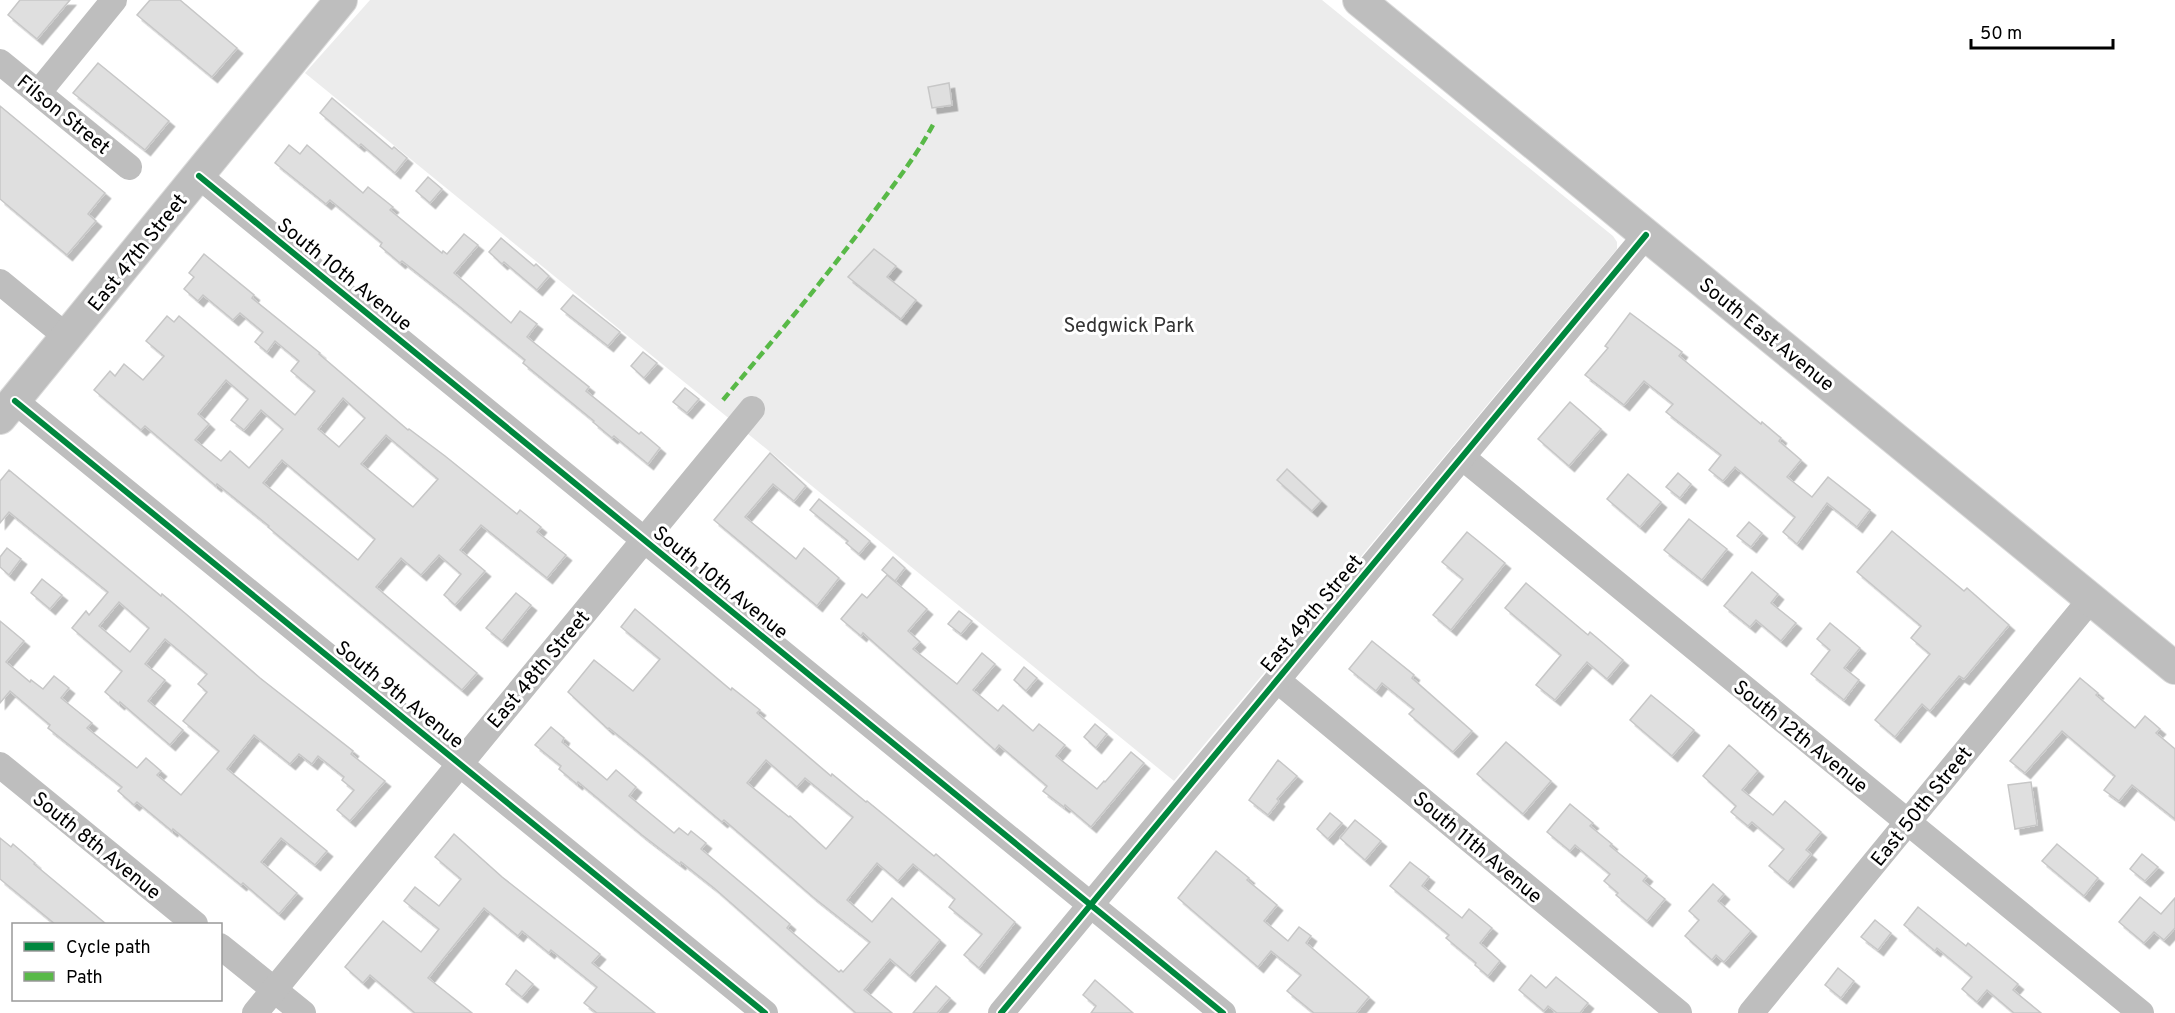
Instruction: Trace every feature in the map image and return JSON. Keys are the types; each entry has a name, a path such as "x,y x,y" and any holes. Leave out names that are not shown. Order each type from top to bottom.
{"main road":[{"name":"East 47th Street","path":"7,410 340,0"},
{"name":"South East Avenue","path":"1359,0 2175,668"}],"street":[{"path":"38,93 114,0"},
{"name":"Filson Street","path":"0,62 129,167"},
{"name":"South 10th Avenue","path":"199,176 1223,1013"},
{"name":"East 49th Street","path":"1001,1013 1646,235"},
{"path":"0,282 67,337"},
{"name":"East 48th Street","path":"255,1013 752,409"},
{"name":"South 9th Avenue","path":"7,410 459,764 765,1013"},
{"name":"South 12th Avenue","path":"1462,457 2141,1013"},
{"name":"East 50th Street","path":"1751,1013 2091,599"},
{"name":"South 11th Avenue","path":"1277,680 1679,1013"},
{"name":"South 8th Avenue","path":"0,765 194,923"},
{"path":"222,947 303,1013"}],"green space":[{"name":"Sedgwick Park","path":"370,0 1322,0 1613,236 1617,242 1617,249 1174,781 305,73"}],"building":[{"path":"20,0 70,0 37,39 8,15"},
{"path":"150,0 180,0 237,48 212,77 137,15"},
{"path":"98,63 169,121 145,150 73,93"},
{"path":"949,83 952,105 932,108 928,87"},
{"path":"332,98 392,149 394,147 407,158 395,173 320,113"},
{"path":"0,106 105,193 88,214 96,221 67,255 0,199"},
{"path":"289,145 300,154 307,145 363,193 368,187 393,207 390,210 442,253 443,251 447,254 464,234 478,245 454,273 511,323 520,311 537,324 527,337 589,387 586,391 660,448 648,464 614,436 612,438 523,363 525,360 454,302 402,261 400,263 380,246 382,243 330,200 326,204 275,163"},
{"path":"428,177 442,189 430,203 416,191"},
{"path":"501,238 549,276 537,290 489,252"},
{"path":"874,249 896,266 887,277 916,300 901,319 848,277"},
{"path":"204,254 254,295 252,298 320,353 408,430 445,456 517,514 520,510 541,527 537,532 566,555 547,578 481,525 460,550 485,571 455,605 444,595 461,574 439,555 421,575 401,558 376,587 477,673 462,690 269,526 217,484 216,486 145,426 141,430 94,390 110,371 115,376 124,364 143,380 164,356 146,341 167,316 174,322 179,316 295,415 315,391 291,371 299,361 275,341 267,352 255,342 263,332 240,313 233,320 203,295 198,301 184,289 194,277 189,273","holes":["226,380 248,399 231,420 244,430 261,410 283,429 249,468 230,451 221,461 195,440 209,424 198,414","343,398 365,418 339,447 318,429","386,435 438,479 413,507 361,464","282,460 375,539 358,560 263,483"]},
{"path":"573,295 620,332 608,346 561,309"},
{"path":"1630,313 1682,352 1679,356 1781,438 1779,441 1801,460 1787,477 1812,497 1828,477 1870,510 1857,527 1827,503 1797,544 1783,532 1795,517 1735,467 1723,481 1709,470 1721,455 1666,412 1673,404 1644,381 1624,405 1585,375 1608,348 1605,346"},
{"path":"643,352 657,363 644,378 631,366"},
{"path":"685,388 699,399 687,413 673,402"},
{"path":"1570,402 1601,429 1569,466 1538,439"},
{"path":"770,453 806,486 794,501 773,484 745,517 796,559 804,548 839,578 817,606 714,520"},
{"path":"1287,469 1321,501 1312,511 1277,480"},
{"path":"9,470 161,596 162,594 260,678 353,751 351,754 385,781 350,821 337,810 354,790 342,780 344,777 318,756 312,764 299,754 290,764 254,735 227,769 327,851 315,865 281,838 261,862 297,893 279,914 173,829 172,831 137,802 134,805 118,791 122,787 48,728 50,725 10,691 0,703 0,621 24,641 6,662 30,682 31,680 43,689 54,676 69,688 61,698 92,723 87,728 137,768 146,758 161,771 157,775 181,795 219,751 183,721 207,692 198,684 207,674 165,639 145,664 165,680 148,701 183,730 170,745 105,692 122,671 72,628 86,611 89,615 108,592 9,512 0,523 0,481","holes":["119,602 149,628 130,652 99,626"]},
{"path":"1678,473 1691,484 1680,498 1666,487"},
{"path":"1628,474 1661,502 1640,527 1607,499"},
{"path":"819,499 870,541 859,554 846,543 848,541 810,510"},
{"path":"1689,519 1727,549 1702,580 1664,550"},
{"path":"1749,522 1762,533 1751,547 1737,536"},
{"path":"1892,531 1964,591 1967,588 2009,625 1964,679 1959,676 1930,711 1922,704 1895,737 1875,720 1930,654 1911,638 1921,626 1857,572"},
{"path":"1467,532 1505,563 1451,630 1433,615 1463,579 1442,562"},
{"path":"7,548 21,559 9,575 0,567 0,557"},
{"path":"893,557 905,568 895,581 882,570"},
{"path":"1752,572 1778,594 1771,603 1796,623 1781,641 1756,620 1750,627 1724,606"},
{"path":"887,575 927,609 908,631 920,642 913,649 957,684 982,653 995,664 973,690 998,711 1003,705 1033,731 1039,724 1065,745 1056,756 1097,789 1131,752 1144,763 1091,827 1065,805 1064,807 1043,791 1047,786 999,745 995,750 863,633 861,636 841,619 862,594 867,598"},
{"path":"42,579 62,595 50,609 31,593"},
{"path":"1526,583 1588,635 1590,632 1623,660 1607,679 1587,662 1555,700 1536,685 1561,655 1505,608"},
{"path":"516,593 531,605 502,641 486,628"},
{"path":"635,609 731,690 732,688 760,710 757,713 831,776 832,774 867,801 934,856 936,854 1015,922 979,968 964,955 982,934 949,907 955,899 913,864 898,881 877,863 847,900 872,922 892,898 940,940 910,976 890,959 864,990 892,1013 856,1013 714,888 642,835 559,769 561,766 535,745 551,727 564,738 562,742 607,780 616,770 636,787 629,796 674,833 679,828 688,835 691,831 706,843 701,849 790,924 787,928 839,972 841,970 843,972 870,942 813,897 724,820 722,822 608,729 568,692 594,660 633,691 660,659 621,627","holes":["766,760 797,787 805,778 853,817 826,849 790,816 747,783"]},
{"path":"959,611 972,621 961,634 948,624"},
{"path":"1830,623 1860,648 1844,668 1859,680 1844,700 1811,674 1830,650 1817,639"},
{"path":"1372,641 1414,675 1412,678 1472,731 1453,752 1409,714 1414,709 1382,683 1376,691 1349,669"},
{"path":"1024,667 1037,678 1026,691 1014,680"},
{"path":"2080,678 2098,693 2096,695 2135,728 2145,716 2160,729 2156,733 2175,749 2175,819 2132,785 2119,801 2104,790 2115,776 2062,731 2025,773 2010,761"},
{"path":"1651,695 1694,730 1672,756 1630,720"},
{"path":"1095,724 1107,734 1096,748 1084,737"},
{"path":"1506,742 1551,781 1523,814 1477,774"},
{"path":"1729,745 1758,771 1742,790 1773,815 1785,801 1821,832 1806,850 1811,854 1788,882 1769,866 1784,849 1752,822 1748,826 1731,812 1736,806 1703,776"},
{"path":"1278,760 1297,776 1277,799 1279,801 1268,815 1249,800"},
{"path":"2031,782 2037,825 2015,829 2008,785"},
{"path":"1570,804 1593,823 1590,826 1612,844 1610,846 1647,876 1643,881 1665,899 1647,921 1616,895 1618,893 1604,881 1610,874 1575,845 1570,851 1547,832"},
{"path":"1330,813 1342,823 1328,839 1317,829"},
{"path":"1355,820 1381,841 1365,860 1340,838"},
{"path":"454,834 502,877 600,954 592,963 655,1013 597,1013 584,1003 597,987 551,950 549,953 522,931 518,936 484,908 428,978 472,1013 415,1013 370,975 363,983 345,967 383,921 421,952 439,929 404,901 415,887 439,906 461,879 435,857"},
{"path":"0,838 11,847 13,844 105,923 54,923 0,879"},
{"path":"2057,844 2098,878 2084,896 2042,861"},
{"path":"1216,851 1277,905 1264,921 1288,941 1299,927 1311,936 1306,943 1369,997 1356,1013 1314,1013 1287,991 1301,975 1271,951 1258,967 1178,898"},
{"path":"2142,854 2158,867 2145,881 2130,869"},
{"path":"1410,862 1429,877 1422,886 1462,918 1469,909 1492,928 1480,943 1500,961 1488,976 1446,938 1449,935 1390,886"},
{"path":"1713,884 1724,894 1718,901 1751,931 1724,962 1716,955 1712,960 1685,936 1699,920 1689,911"},
{"path":"2140,897 2161,914 2175,898 2175,928 2164,940 2154,932 2144,943 2119,922"},
{"path":"1918,907 1966,946 1968,943 2018,984 2013,990 2041,1013 2014,1013 1987,990 1977,1002 1962,989 1972,977 1937,948 1935,951 1904,925"},
{"path":"1875,920 1891,933 1878,950 1861,937"},
{"path":"1838,968 1854,981 1841,998 1825,985"},
{"path":"516,970 533,984 522,997 506,984"},
{"path":"1531,975 1546,988 1556,977 1588,1003 1580,1013 1557,1013 1548,1006 1544,1011 1519,990"},
{"path":"1095,980 1133,1013 1091,1013 1096,1006 1083,995"},
{"path":"936,986 950,998 937,1013 913,1013"}],"marked path":[{"path":"723,400 800,308 855,237 906,168 935,121"}],"cycle path":[{"path":"199,176 1223,1013"},
{"path":"1001,1013 1646,235"},
{"path":"15,401 765,1013"}]}
